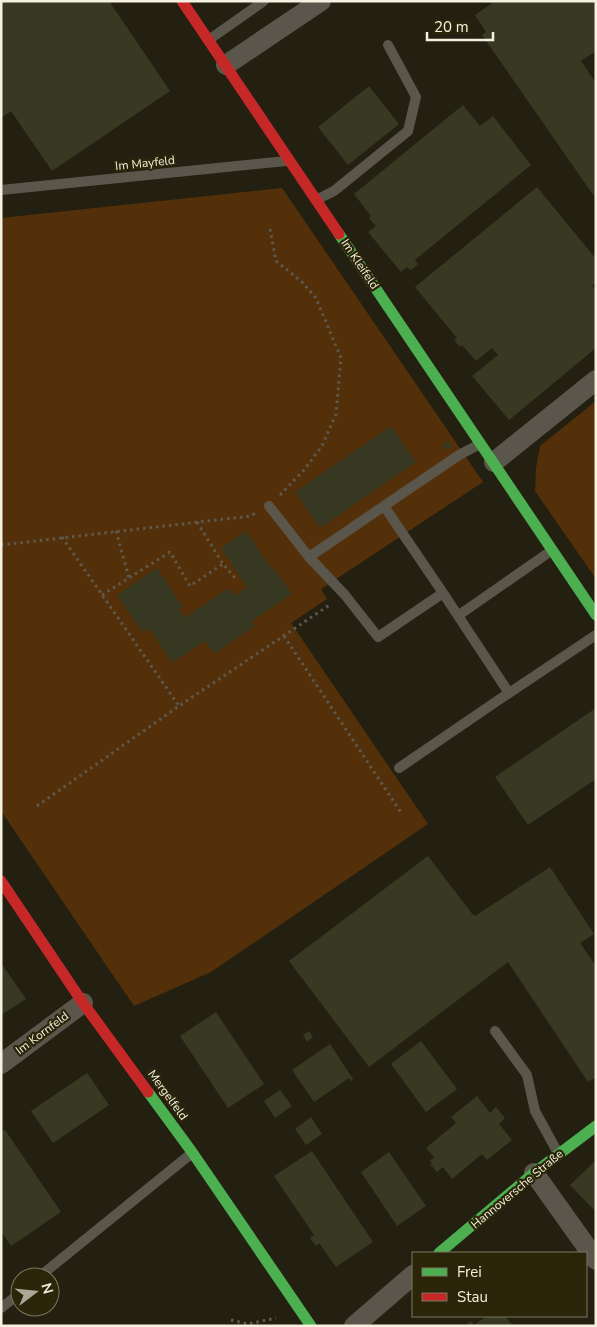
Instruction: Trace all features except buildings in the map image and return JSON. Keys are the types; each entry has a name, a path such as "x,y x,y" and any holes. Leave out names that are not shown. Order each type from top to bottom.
{"street":[{"name":"Im Kleifeld","path":"182,1 596,615"},
{"path":"226,65 321,1"},
{"path":"494,462 596,380"},
{"name":"Mergelfeld","path":"1,881 84,1003 192,1152 311,1326"},
{"name":"Im Kornfeld","path":"1,1064 84,1003"},
{"name":"Hannoversche Straße","path":"441,1252 534,1173 596,1126"},
{"path":"534,1173 596,1260"},
{"path":"354,1326 412,1276"}],"lane":[{"path":"209,40 264,1"},
{"path":"317,200 334,191 408,131 416,97 388,44"},
{"name":"Im Mayfeld","path":"1,190 291,160"},
{"path":"309,557 459,455 481,443"},
{"path":"268,506 309,557 345,595 378,637 443,593"},
{"path":"384,506 459,615 509,693"},
{"path":"459,615 552,550"},
{"path":"400,768 596,635"},
{"path":"495,1030 527,1075 535,1111 559,1154"},
{"path":"51,1267 192,1152"}],"path":[{"path":"1,545 250,516 268,506 304,470 322,446 336,414 341,358 316,298 302,282 276,261 270,229"},
{"path":"197,522 223,564 235,578"},
{"path":"116,531 129,578"},
{"path":"62,537 179,706"},
{"path":"102,595 170,552 190,586 223,564"},
{"path":"36,806 179,706 345,595"},
{"path":"284,636 402,814"},
{"path":"231,1320 248,1324 282,1317"}],"shaded area":[{"path":"282,188 483,482 321,589 327,599 291,623 428,824 211,972 134,1006 1,811 1,218"},
{"path":"596,401 596,579 535,491 536,468 540,446"}],"traffic: fast":[{"path":"339,234 596,615"},
{"path":"148,1092 192,1152 311,1326"},
{"path":"440,1252 534,1173 596,1126"}],"traffic: jam":[{"path":"182,1 339,234"},
{"path":"1,881 83,1003 148,1092"}]}
